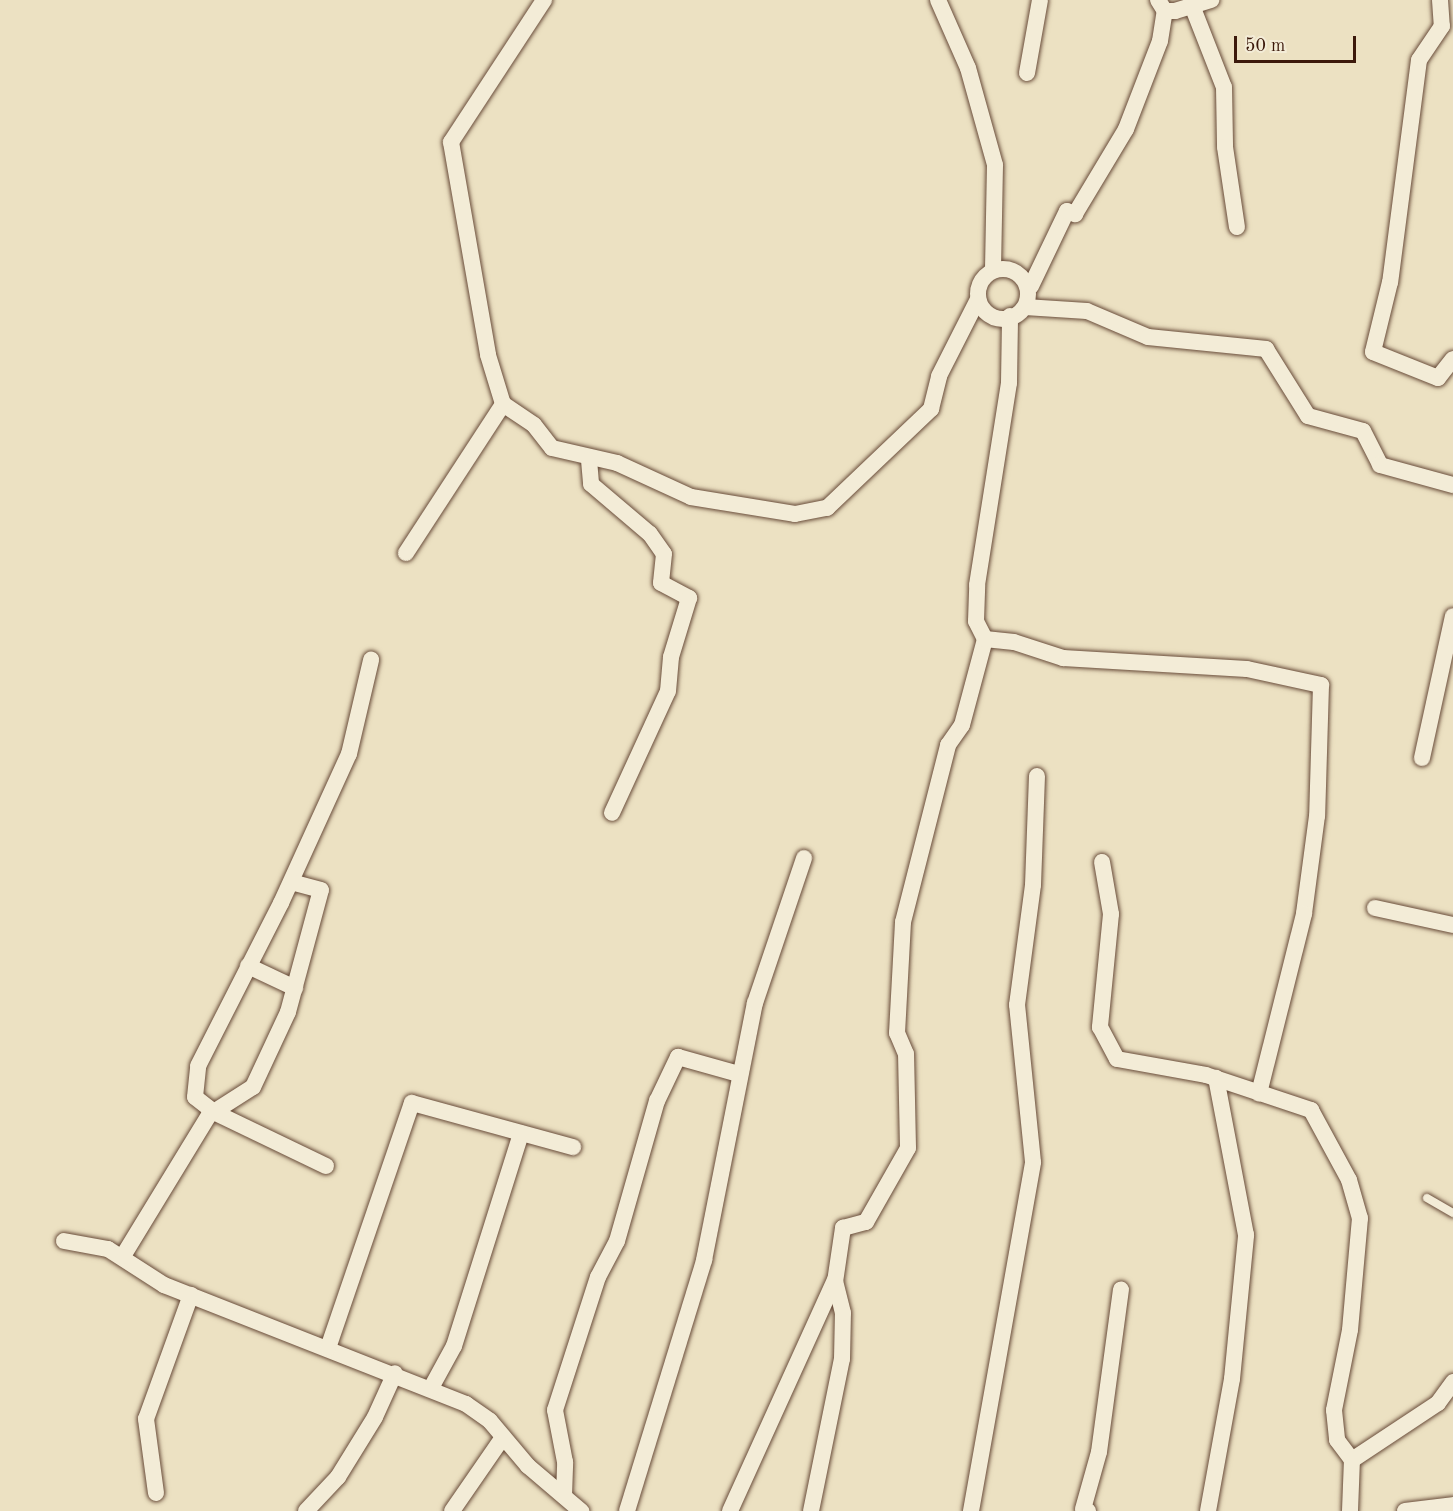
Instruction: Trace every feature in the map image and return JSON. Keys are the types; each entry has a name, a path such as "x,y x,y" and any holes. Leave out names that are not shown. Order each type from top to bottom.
{"street":[{"path":"544,0 451,142 488,355 503,404 534,425 552,448 590,460 617,463 691,497 795,514 827,508 931,409 939,376 978,299 985,273 993,267"},
{"path":"938,0 968,68 995,165 993,267"},
{"path":"1027,73 1040,0"},
{"path":"1025,307 1031,286 1067,211 1075,214 1126,129 1160,41 1161,5 1210,0"},
{"path":"1440,0 1442,26 1419,60 1390,282 1373,352 1438,378 1453,359"},
{"path":"1191,3 1224,87 1225,147 1237,227"},
{"path":"993,267 1031,286"},
{"path":"978,299 983,314 1010,316 1025,307 1087,311 1148,337 1266,349 1308,416 1364,431 1380,465 1453,485"},
{"path":"730,1511 835,1280 843,1228 866,1222 908,1148 906,1054 897,1033 903,922 948,745 962,725 985,639 976,621 977,585 1009,383 1010,316"},
{"path":"406,553 503,404"},
{"path":"590,460 591,484 650,534 664,554 661,584 689,598 670,657 668,691 612,813"},
{"path":"1422,758 1453,616"},
{"path":"985,639 1014,642 1063,658 1236,667 1321,685 1317,816 1304,914 1259,1093"},
{"path":"326,1166 214,1112 195,1097 198,1066 291,882 348,754 371,660"},
{"path":"971,1511 1033,1162 1017,1005 1033,885 1037,776"},
{"path":"627,1511 704,1260 739,1074 755,1003 804,858"},
{"path":"1102,862 1111,914 1100,1027 1117,1059 1216,1078 1311,1110 1348,1180 1360,1218 1350,1330 1334,1410 1337,1440 1352,1460 1350,1511"},
{"path":"123,1256 214,1112 253,1088 296,988 321,890 291,882"},
{"path":"1375,908 1453,925"},
{"path":"248,966 296,988"},
{"path":"564,1496 565,1462 555,1410 598,1277 617,1241 657,1101 678,1056 739,1074"},
{"path":"1208,1511 1232,1379 1246,1235 1216,1078"},
{"path":"328,1348 412,1103 573,1147"},
{"path":"431,1388 458,1335 521,1133"},
{"path":"64,1241 123,1256 164,1285 395,1373 466,1404 581,1511"},
{"path":"811,1511 842,1359 843,1313 835,1280"},
{"path":"1088,1511 1083,1509 1099,1452 1121,1289"},
{"path":"156,1493 146,1419 190,1295"},
{"path":"306,1511 344,1467 395,1373"},
{"path":"1352,1460 1438,1403 1453,1382"},
{"path":"452,1511 503,1437"},
{"path":"1405,1511 1453,1505"}],"lane":[{"path":"1427,1198 1453,1213"}]}
